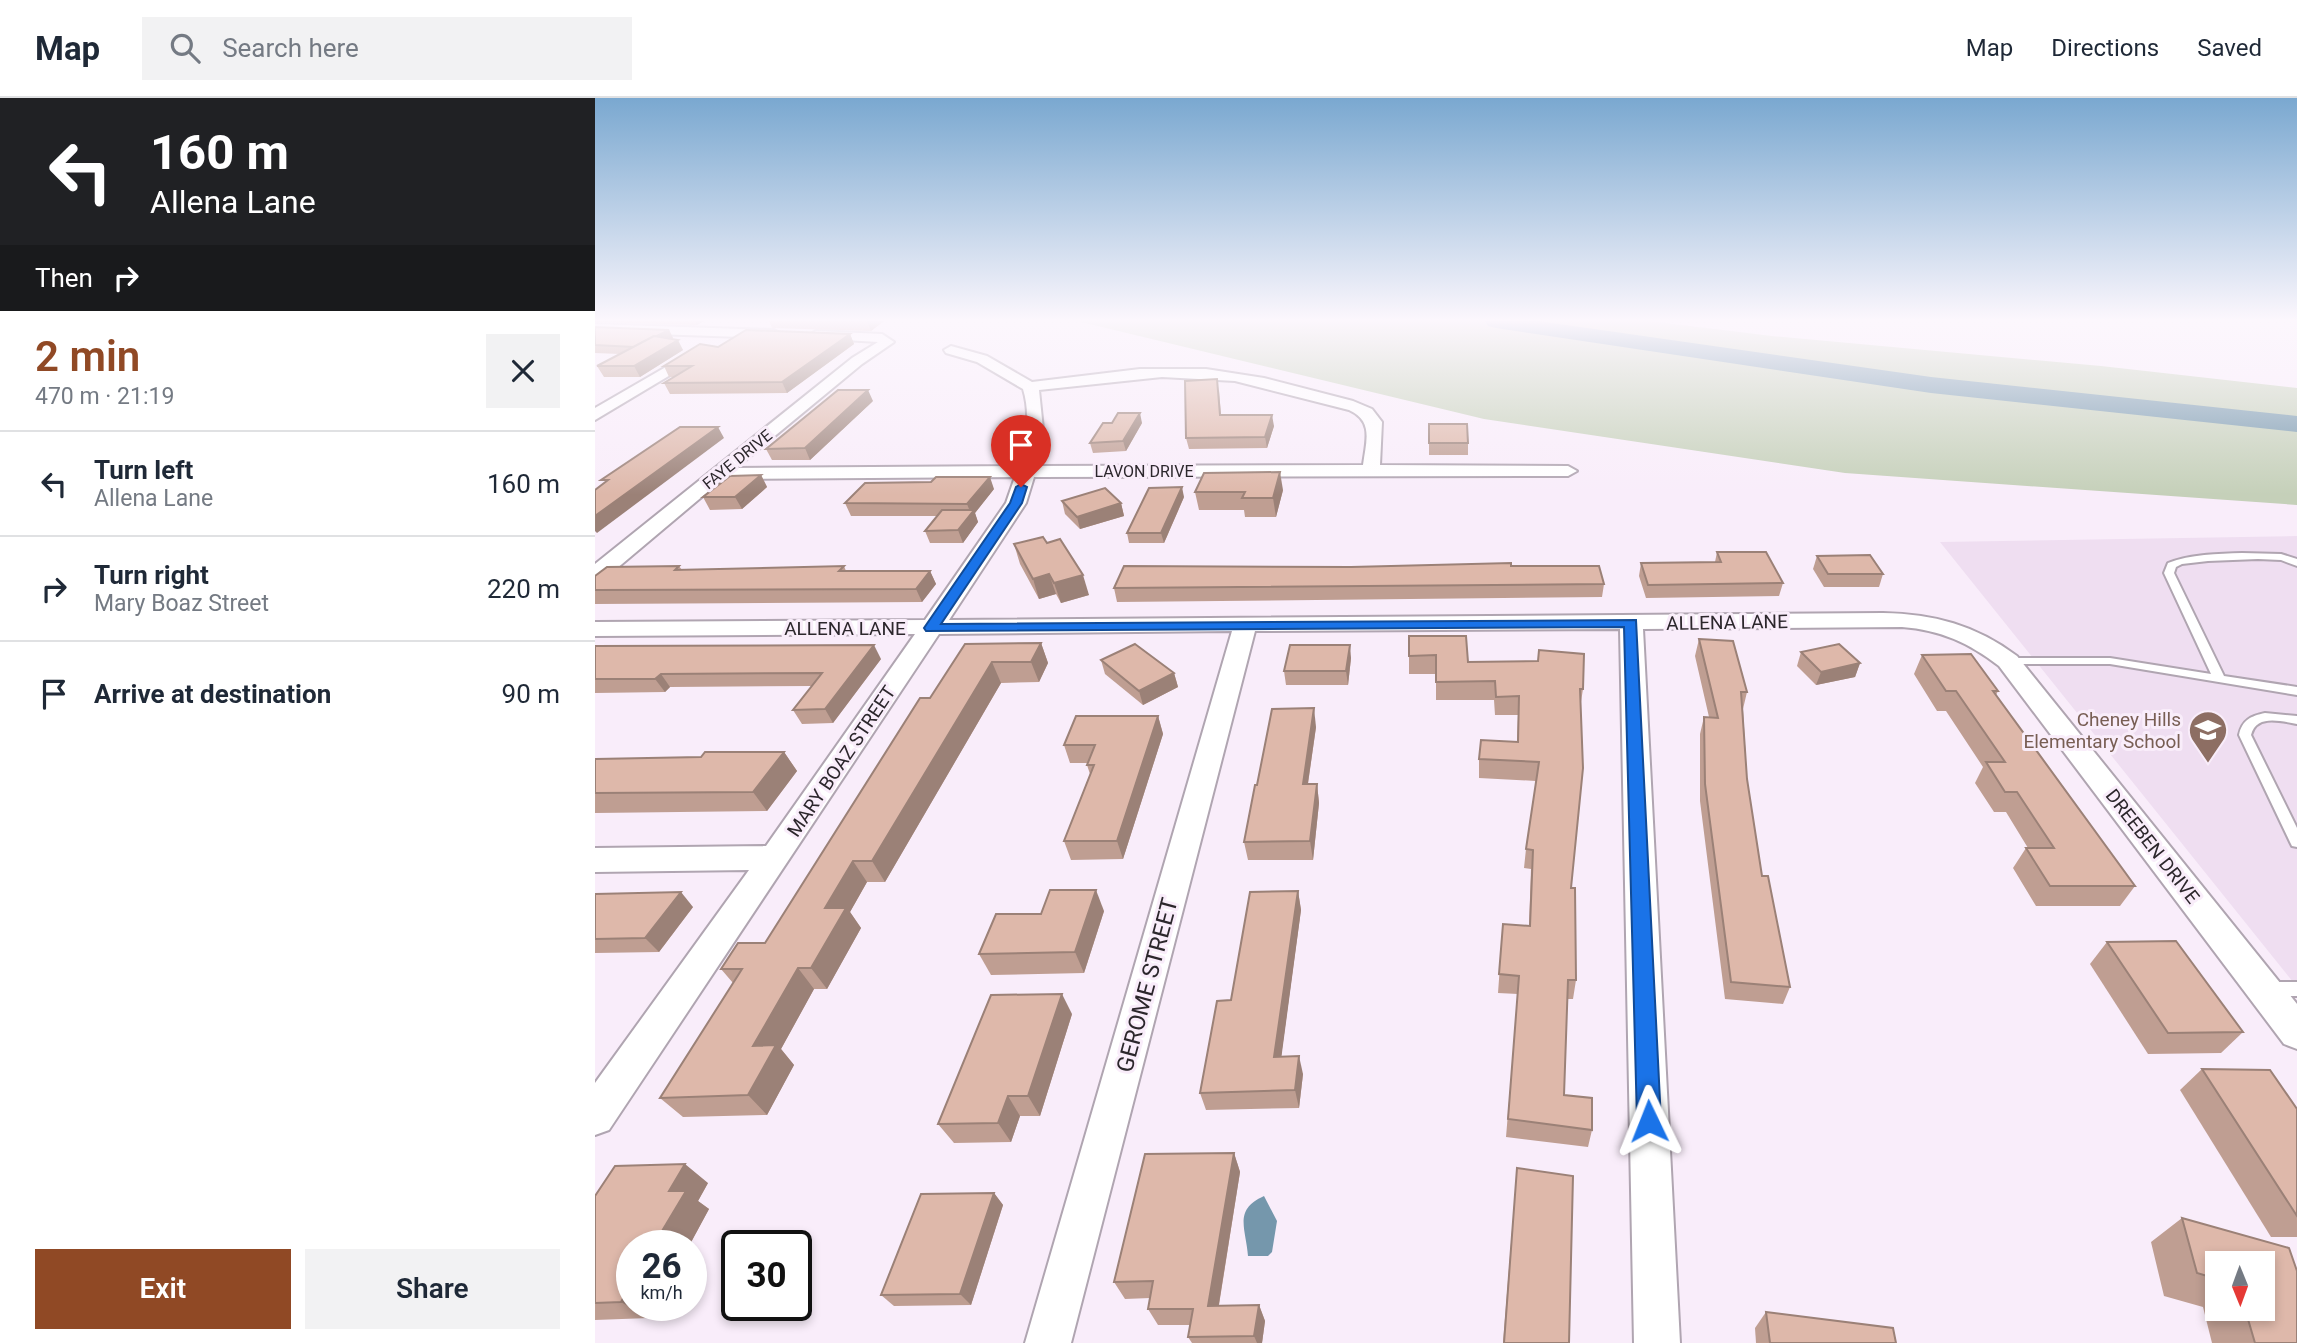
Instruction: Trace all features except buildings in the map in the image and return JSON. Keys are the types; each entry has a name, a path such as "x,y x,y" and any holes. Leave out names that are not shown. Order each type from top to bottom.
{"street":[{"path":"595,415 653,379"},
{"name":"FAYE DRIVE","path":"595,575 835,379"},
{"path":"1016,379 1030,387 1099,379"},
{"path":"1247,379 1355,407 1371,418 1374,426 1371,470"},
{"name":"MARY BOAZ STREET","path":"595,1116 775,858 1016,503 1027,471 1034,425 1030,387"},
{"name":"LAVON DRIVE","path":"719,474 1568,471"},
{"name":"ALLENA LANE","path":"595,629 1912,620 1942,624 1964,631 1984,642 2008,661"},
{"path":"1631,623 1657,1343"},
{"name":"GEROME STREET","path":"1048,1343 1245,626"},
{"name":"DREEBEN DRIVE","path":"2008,661 2297,1032"},
{"path":"595,860 775,858"}],"lane":[{"path":"2219,678 2169,573 2171,565 2179,560 2297,556"},
{"path":"2281,557 2297,563"},
{"path":"2008,661 2110,662 2297,691"},
{"path":"2297,720 2265,717 2251,721 2246,727 2245,735 2297,842"},
{"path":"2263,989 2297,989"}],"shaded area":[{"name":"Cheney Hills Elementary School","path":"2297,536 2297,987 1940,542"}],"green space":[{"path":"1318,379 2218,379 2297,388 2297,505 1845,473 1484,419"}],"water":[{"path":"1264,1196 1277,1221 1272,1252 1268,1256 1248,1256 1245,1214 1254,1201"}],"waterway":[{"path":"1888,379 2297,424"}],"place":[{"name":"Cheney Hills Elementary School","path":"2208,764"}],"route":[{"path":"1021,487 1016,503 931,628 1631,623 1649,1121"}]}
